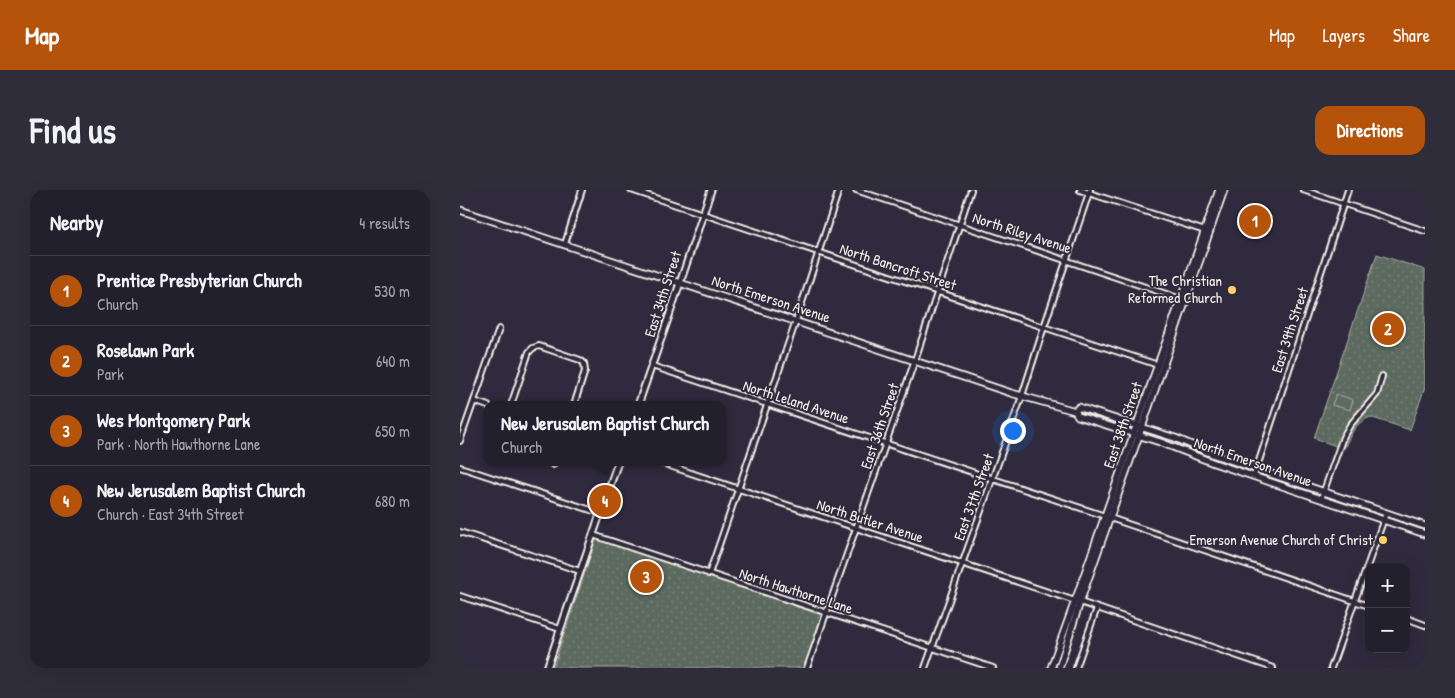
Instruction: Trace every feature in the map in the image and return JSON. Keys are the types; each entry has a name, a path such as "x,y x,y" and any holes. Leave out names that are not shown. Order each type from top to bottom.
{"main road":[{"name":"East 34th Street","path":"639,401 710,190"},
{"name":"East 38th Street","path":"1139,426 1158,365 1219,190"},
{"name":"East 38th Street","path":"1051,668 1078,601 1224,190"},
{"name":"North Emerson Avenue","path":"460,210 1022,396 1075,411 1078,416 1136,434 1425,534"},
{"name":"North Emerson Avenue","path":"1075,411 1081,408 1139,426 1175,438 1208,453 1425,525"},
{"path":"547,668 617,466"},
{"name":"East 38th Street","path":"1059,668 1078,601"}],"street":[{"path":"565,244 582,190"},
{"name":"North Bancroft Street","path":"631,190 1158,365"},
{"path":"709,574 840,190"},
{"name":"North Riley Avenue","path":"856,190 1181,299"},
{"name":"East 36th Street","path":"807,668 915,360 971,190"},
{"path":"1080,190 1205,232"},
{"path":"1303,190 1425,231"},
{"name":"East 39th Street","path":"1254,476 1348,190"},
{"name":"East 37th Street","path":"925,668 1022,396 1090,192"},
{"path":"460,441 498,329"},
{"path":"512,401 529,352 535,347 541,347 580,360 585,365 585,371 575,401"},
{"name":"North Leland Avenue","path":"652,366 1365,605"},
{"path":"1321,499 1342,437 1377,394 1382,376"},
{"path":"474,401 484,405"},
{"name":"North Butler Avenue","path":"670,466 1078,601 1273,668"},
{"path":"460,467 600,513"},
{"path":"1331,668 1386,513"},
{"path":"460,532 580,571"},
{"name":"North Hawthorne Lane","path":"593,535 993,668"},
{"path":"460,596 560,630"},
{"path":"1076,668 1097,608"},
{"path":"1410,619 1425,625"}],"green space":[{"path":"1377,254 1425,270 1425,387 1410,430 1370,417 1357,426 1344,449 1314,438"},
{"path":"1336,394 1353,400 1350,410 1332,405"},
{"path":"596,539 822,614 804,668 553,668"}],"place":[{"name":"Prentice Presbyterian Church","path":"1255,221"},
{"name":"The Christian Reformed Church","path":"1232,290"},
{"name":"Roselawn Park","path":"1388,329"},
{"name":"New Jerusalem Baptist Church","path":"605,501"},
{"name":"Emerson Avenue Church of Christ","path":"1383,540"},
{"name":"Wes Montgomery Park","path":"646,577"}]}
